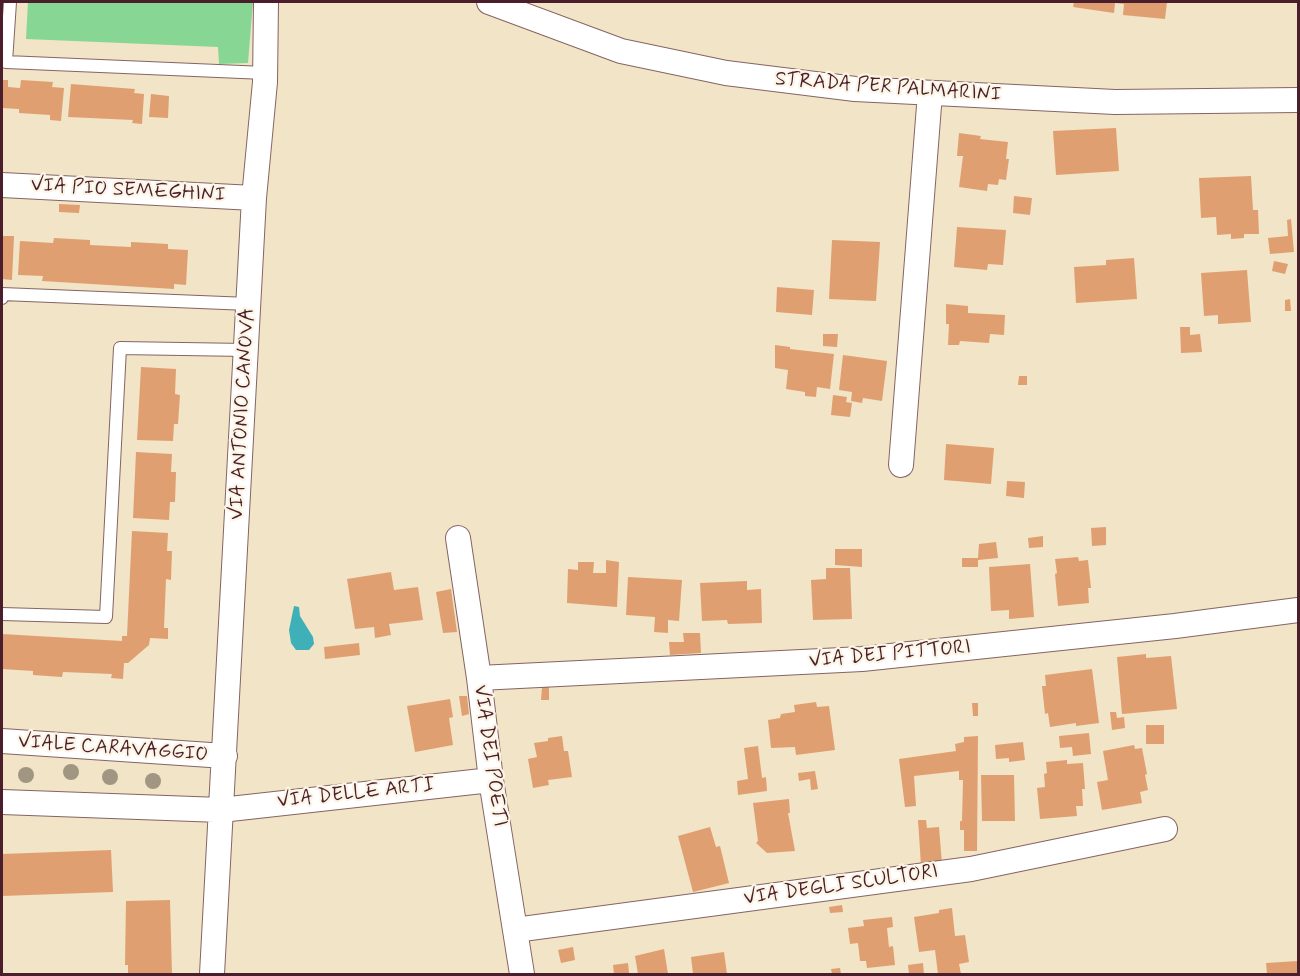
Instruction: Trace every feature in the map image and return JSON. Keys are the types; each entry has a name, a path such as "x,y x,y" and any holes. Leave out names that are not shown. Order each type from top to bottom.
{"street":[{"name":"VIA ANTONIO CANOVA","path":"212,975 254,198 265,73 266,2"},
{"name":"STRADA PER PALMARINI","path":"489,2 621,51 714,71 855,89 1115,102 1299,100"},
{"path":"901,465 930,93"},
{"name":"VIA PIO SEMEGHINI","path":"2,184 254,198"},
{"name":"VIA DEI POETI","path":"458,538 479,678 491,780 522,975"},
{"name":"VIA DEI PITTORI","path":"479,678 862,659 1175,626 1299,610"},
{"name":"VIALE CARAVAGGIO","path":"2,741 225,756"},
{"name":"VIA DELLE ARTI","path":"222,810 491,780"},
{"path":"2,802 222,810"},
{"name":"VIA DEGLI SCULTORI","path":"515,930 971,869 1165,829"}],"lane":[{"path":"10,2 6,62 265,73"},
{"path":"2,298 2,294 249,304"},
{"path":"2,614 106,617 120,348 246,350"}],"green space":[{"path":"28,2 253,2 248,63 219,64 218,47 26,39"}],"water":[{"path":"294,606 299,607 300,616 313,637 314,644 309,650 296,650 291,643 289,630"}],"building":[{"path":"1074,2 1167,2 1165,19 1123,15 1124,4 1115,3 1114,13 1073,7"},
{"path":"2,80 8,80 8,87 20,88 21,80 53,82 52,87 64,88 61,121 50,120 50,115 19,113 19,109 2,108"},
{"path":"71,84 135,89 134,93 144,94 142,124 132,123 133,120 68,117"},
{"path":"151,94 169,96 168,118 149,117"},
{"path":"1116,128 1119,171 1056,175 1053,131"},
{"path":"959,133 981,136 980,139 1008,142 1006,159 1009,159 1006,180 999,179 998,185 988,184 987,191 959,187 963,156 957,156"},
{"path":"1251,176 1253,210 1258,210 1259,234 1244,234 1244,238 1231,239 1231,234 1217,235 1216,217 1201,218 1199,178"},
{"path":"1014,196 1032,198 1030,215 1013,213"},
{"path":"59,204 80,205 79,213 59,212"},
{"path":"1291,219 1294,252 1270,254 1268,238 1288,236 1287,220"},
{"path":"957,227 1006,230 1003,265 988,264 987,270 954,267"},
{"path":"2,236 14,236 12,280 2,279"},
{"path":"54,238 90,240 90,245 131,247 131,242 168,244 168,249 188,250 186,285 174,284 174,289 42,281 43,276 18,275 20,241 53,243"},
{"path":"832,240 880,242 876,301 829,299"},
{"path":"1134,258 1137,299 1076,303 1074,267 1106,265 1106,260"},
{"path":"1274,261 1288,264 1285,274 1272,271"},
{"path":"1247,270 1251,322 1218,324 1218,315 1204,316 1201,273"},
{"path":"777,287 814,290 812,315 776,312"},
{"path":"1290,299 1291,311 1285,311 1285,300"},
{"path":"946,304 968,306 968,313 1005,315 1004,335 990,334 989,343 960,341 959,345 948,345 949,324 946,324"},
{"path":"1180,327 1190,327 1190,335 1200,334 1202,352 1181,353"},
{"path":"823,334 838,334 837,347 823,346"},
{"path":"775,345 834,354 830,389 817,387 816,397 805,396 805,392 786,389 788,370 775,368"},
{"path":"843,355 887,361 882,401 863,398 862,403 851,401 852,392 839,390"},
{"path":"141,367 176,369 175,394 180,395 178,424 174,424 173,441 137,440"},
{"path":"1019,376 1027,376 1027,385 1018,385"},
{"path":"833,395 847,397 846,402 852,403 850,417 831,415"},
{"path":"946,444 994,448 991,484 944,480"},
{"path":"136,452 172,454 171,472 176,472 175,502 170,502 169,520 133,518"},
{"path":"1007,481 1025,482 1024,498 1006,496"},
{"path":"1106,527 1106,545 1092,546 1091,528"},
{"path":"132,531 168,533 167,551 172,551 171,580 166,579 164,628 168,628 168,639 150,638 149,645 128,663 124,663 123,679 111,678 112,674 63,672 62,677 33,675 33,671 2,669 2,634 122,641 122,636 127,636"},
{"path":"1043,536 1043,547 1029,548 1028,538"},
{"path":"996,542 998,558 978,560 978,567 962,567 962,558 978,558 979,544"},
{"path":"835,549 862,549 862,567 835,565"},
{"path":"1078,557 1079,561 1088,560 1091,588 1088,588 1089,603 1058,606 1055,559"},
{"path":"606,560 619,562 617,607 567,603 568,569 578,570 578,562 594,562 593,573 606,573"},
{"path":"1030,564 1034,617 1009,619 1009,610 991,611 989,567"},
{"path":"826,568 850,568 852,619 813,620 811,580 826,579"},
{"path":"391,572 394,590 418,587 423,620 389,624 391,635 375,638 374,627 355,629 347,579"},
{"path":"628,577 682,580 679,621 668,620 668,633 654,632 655,617 626,615"},
{"path":"747,581 747,590 761,589 762,623 728,624 727,620 702,621 700,583"},
{"path":"451,589 457,632 443,633 436,592"},
{"path":"683,633 700,633 701,653 670,655 669,642 684,642"},
{"path":"359,643 360,655 325,659 324,647"},
{"path":"1146,654 1146,658 1171,656 1177,709 1122,714 1117,657"},
{"path":"1092,669 1099,723 1076,726 1076,723 1050,727 1048,713 1045,714 1042,686 1046,686 1045,675"},
{"path":"542,687 549,687 549,700 541,700"},
{"path":"459,696 467,696 469,714 462,716"},
{"path":"450,699 453,717 449,718 453,745 415,752 407,706"},
{"path":"816,702 817,707 829,706 835,750 796,755 795,747 771,748 768,720 780,718 781,714 795,712 794,705"},
{"path":"972,703 978,703 978,716 973,716"},
{"path":"1110,712 1116,712 1117,718 1124,717 1125,728 1112,730"},
{"path":"1146,725 1164,725 1164,744 1146,744"},
{"path":"1089,733 1091,754 1073,756 1072,747 1060,748 1059,736"},
{"path":"562,736 564,751 568,751 572,777 548,780 549,785 533,788 528,759 537,757 534,743"},
{"path":"978,736 977,851 964,851 964,830 960,830 963,780 959,780 959,771 914,776 916,806 905,807 899,759 956,751 955,744 964,742 964,737"},
{"path":"1023,742 1025,760 1009,762 1009,758 996,759 995,745"},
{"path":"1134,745 1135,749 1142,748 1147,774 1145,775 1148,790 1140,792 1142,803 1102,810 1097,782 1108,780 1103,751"},
{"path":"758,746 762,778 766,777 767,791 738,795 737,781 748,779 744,748"},
{"path":"1067,760 1067,764 1083,763 1085,789 1082,789 1083,806 1076,806 1077,816 1040,819 1037,788 1045,787 1046,762"},
{"path":"815,771 818,789 811,790 810,779 799,781 798,773"},
{"path":"981,775 1014,775 1015,821 982,821"},
{"path":"789,799 790,813 788,813 795,851 767,853 756,843 758,841 753,803"},
{"path":"918,820 926,820 927,828 939,827 942,864 921,865"},
{"path":"710,827 716,847 720,846 729,883 693,892 678,836"},
{"path":"111,850 113,892 2,896 2,854"},
{"path":"170,900 172,974 128,974 128,965 125,965 126,901"},
{"path":"842,905 843,912 830,913 829,907"},
{"path":"952,908 955,936 965,935 969,962 959,964 961,974 938,974 935,950 919,952 914,917 939,913 939,910"},
{"path":"892,917 893,927 887,928 889,947 893,946 895,965 867,968 866,961 860,961 858,943 850,944 848,928 864,926 863,920"},
{"path":"573,947 575,960 561,963 558,950"},
{"path":"664,949 668,974 638,974 635,956"},
{"path":"724,952 727,974 693,974 691,957"},
{"path":"1298,961 1298,974 1267,974 1266,963"},
{"path":"628,963 629,973 614,974 613,965"},
{"path":"923,963 924,974 909,974 908,965"},
{"path":"840,968 841,974 832,974 831,969"}]}
